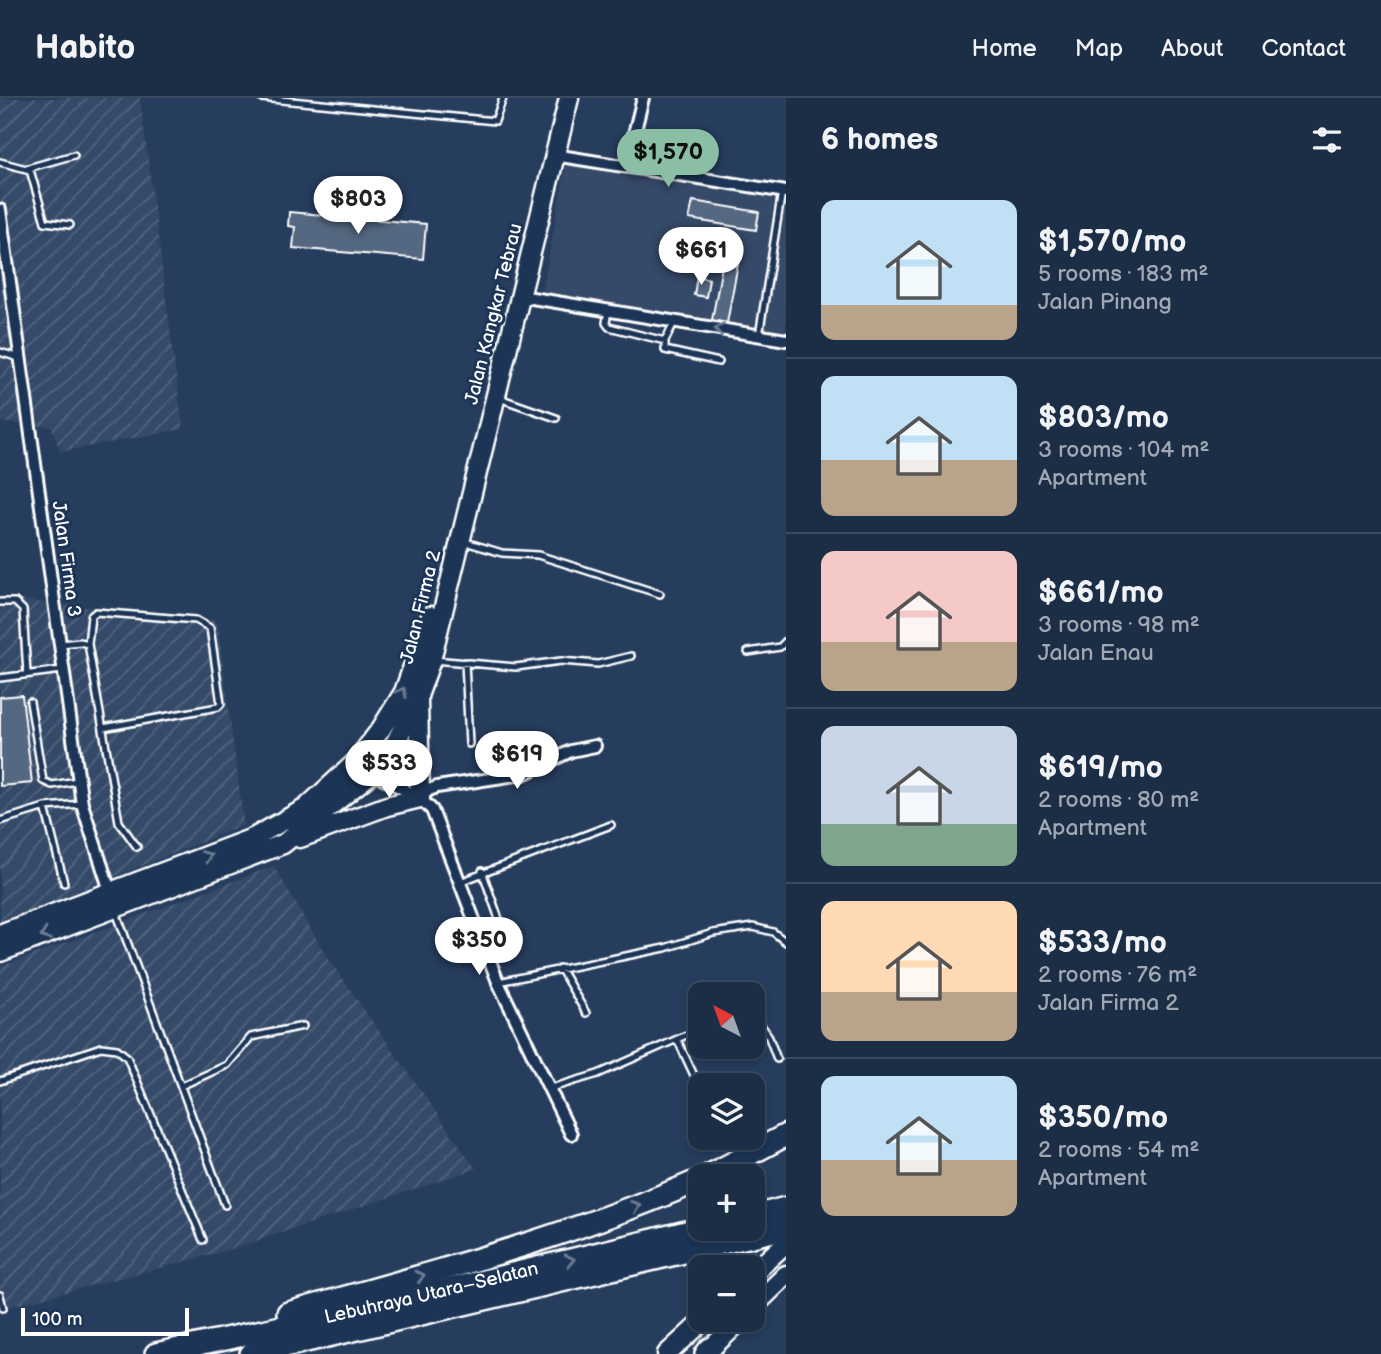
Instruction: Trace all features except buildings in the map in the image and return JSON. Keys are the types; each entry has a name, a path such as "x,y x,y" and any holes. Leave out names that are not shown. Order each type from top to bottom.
{"highway":[{"path":"731,1164 786,1135"},
{"path":"217,1342 230,1329 414,1278 564,1231 649,1202 688,1185"},
{"path":"765,1214 786,1208"},
{"name":"Lebuhraya Utara–Selatan","path":"251,1354 786,1228"},
{"name":"Lebuhraya Utara–Selatan","path":"156,1354 688,1232"}],"main road":[{"name":"Jalan Kangkar Tebrau","path":"459,540 569,98"},
{"name":"Jalan Firma 2","path":"0,934 283,844 372,773 396,742 418,696 423,659 459,540"},
{"name":"Jalan Firma 2","path":"0,952 253,838 306,808 355,763 404,692 423,659"},
{"path":"283,844 387,806 421,798 418,696"},
{"path":"765,1262 786,1242"},
{"path":"765,1295 786,1275"},
{"path":"667,1354 691,1332"},
{"path":"707,1352 728,1332"}],"street":[{"path":"626,166 643,98"},
{"path":"554,155 784,191"},
{"name":"Jalan Firma 3","path":"0,210 82,804 113,900"},
{"path":"520,296 786,340"},
{"path":"421,798 437,787 523,774 571,751 595,746"},
{"path":"355,763 421,798 437,820 498,982 571,1135"}],"lane":[{"path":"261,98 495,121 503,98"},
{"path":"0,162 28,168 74,155"},
{"path":"28,168 45,222 70,225"},
{"path":"759,336 784,191"},
{"path":"608,310 606,323 609,327 665,341"},
{"path":"675,321 665,341 665,350 719,362"},
{"path":"0,352 19,358"},
{"path":"496,397 556,418"},
{"path":"459,540 502,553 538,555 660,594"},
{"path":"0,602 15,602 23,610 27,673"},
{"path":"103,728 218,707 221,704 210,628 196,621 96,612 91,616 88,645 119,822 137,847"},
{"path":"748,652 780,647 786,641"},
{"path":"60,644 88,645"},
{"path":"423,659 516,667 561,661 598,664 631,656"},
{"path":"466,662 469,744"},
{"path":"0,678 62,670"},
{"path":"30,702 43,780 52,785 79,780"},
{"path":"0,821 45,807 82,804"},
{"path":"45,807 64,883"},
{"path":"460,882 482,871 611,825"},
{"path":"482,871 510,950"},
{"path":"113,900 225,1205"},
{"path":"498,982 665,948 713,933 753,927 773,932 786,942"},
{"path":"560,968 586,1013"},
{"path":"181,1086 231,1062 251,1037 303,1026"},
{"path":"765,1031 777,1059"},
{"path":"548,1089 598,1074 688,1034"},
{"path":"677,1039 693,1073"},
{"path":"0,1081 102,1047 117,1049 127,1057 203,1240"},
{"path":"0,1295 4,1308"}],"shaded area":[{"path":"0,98 140,98 183,429 60,452 52,427 0,422"},
{"path":"567,159 786,198 786,337 542,293"},
{"path":"0,598 217,621 244,825 0,923"},
{"path":"274,866 326,955 476,1169 226,1251 0,1309 0,967"}]}
